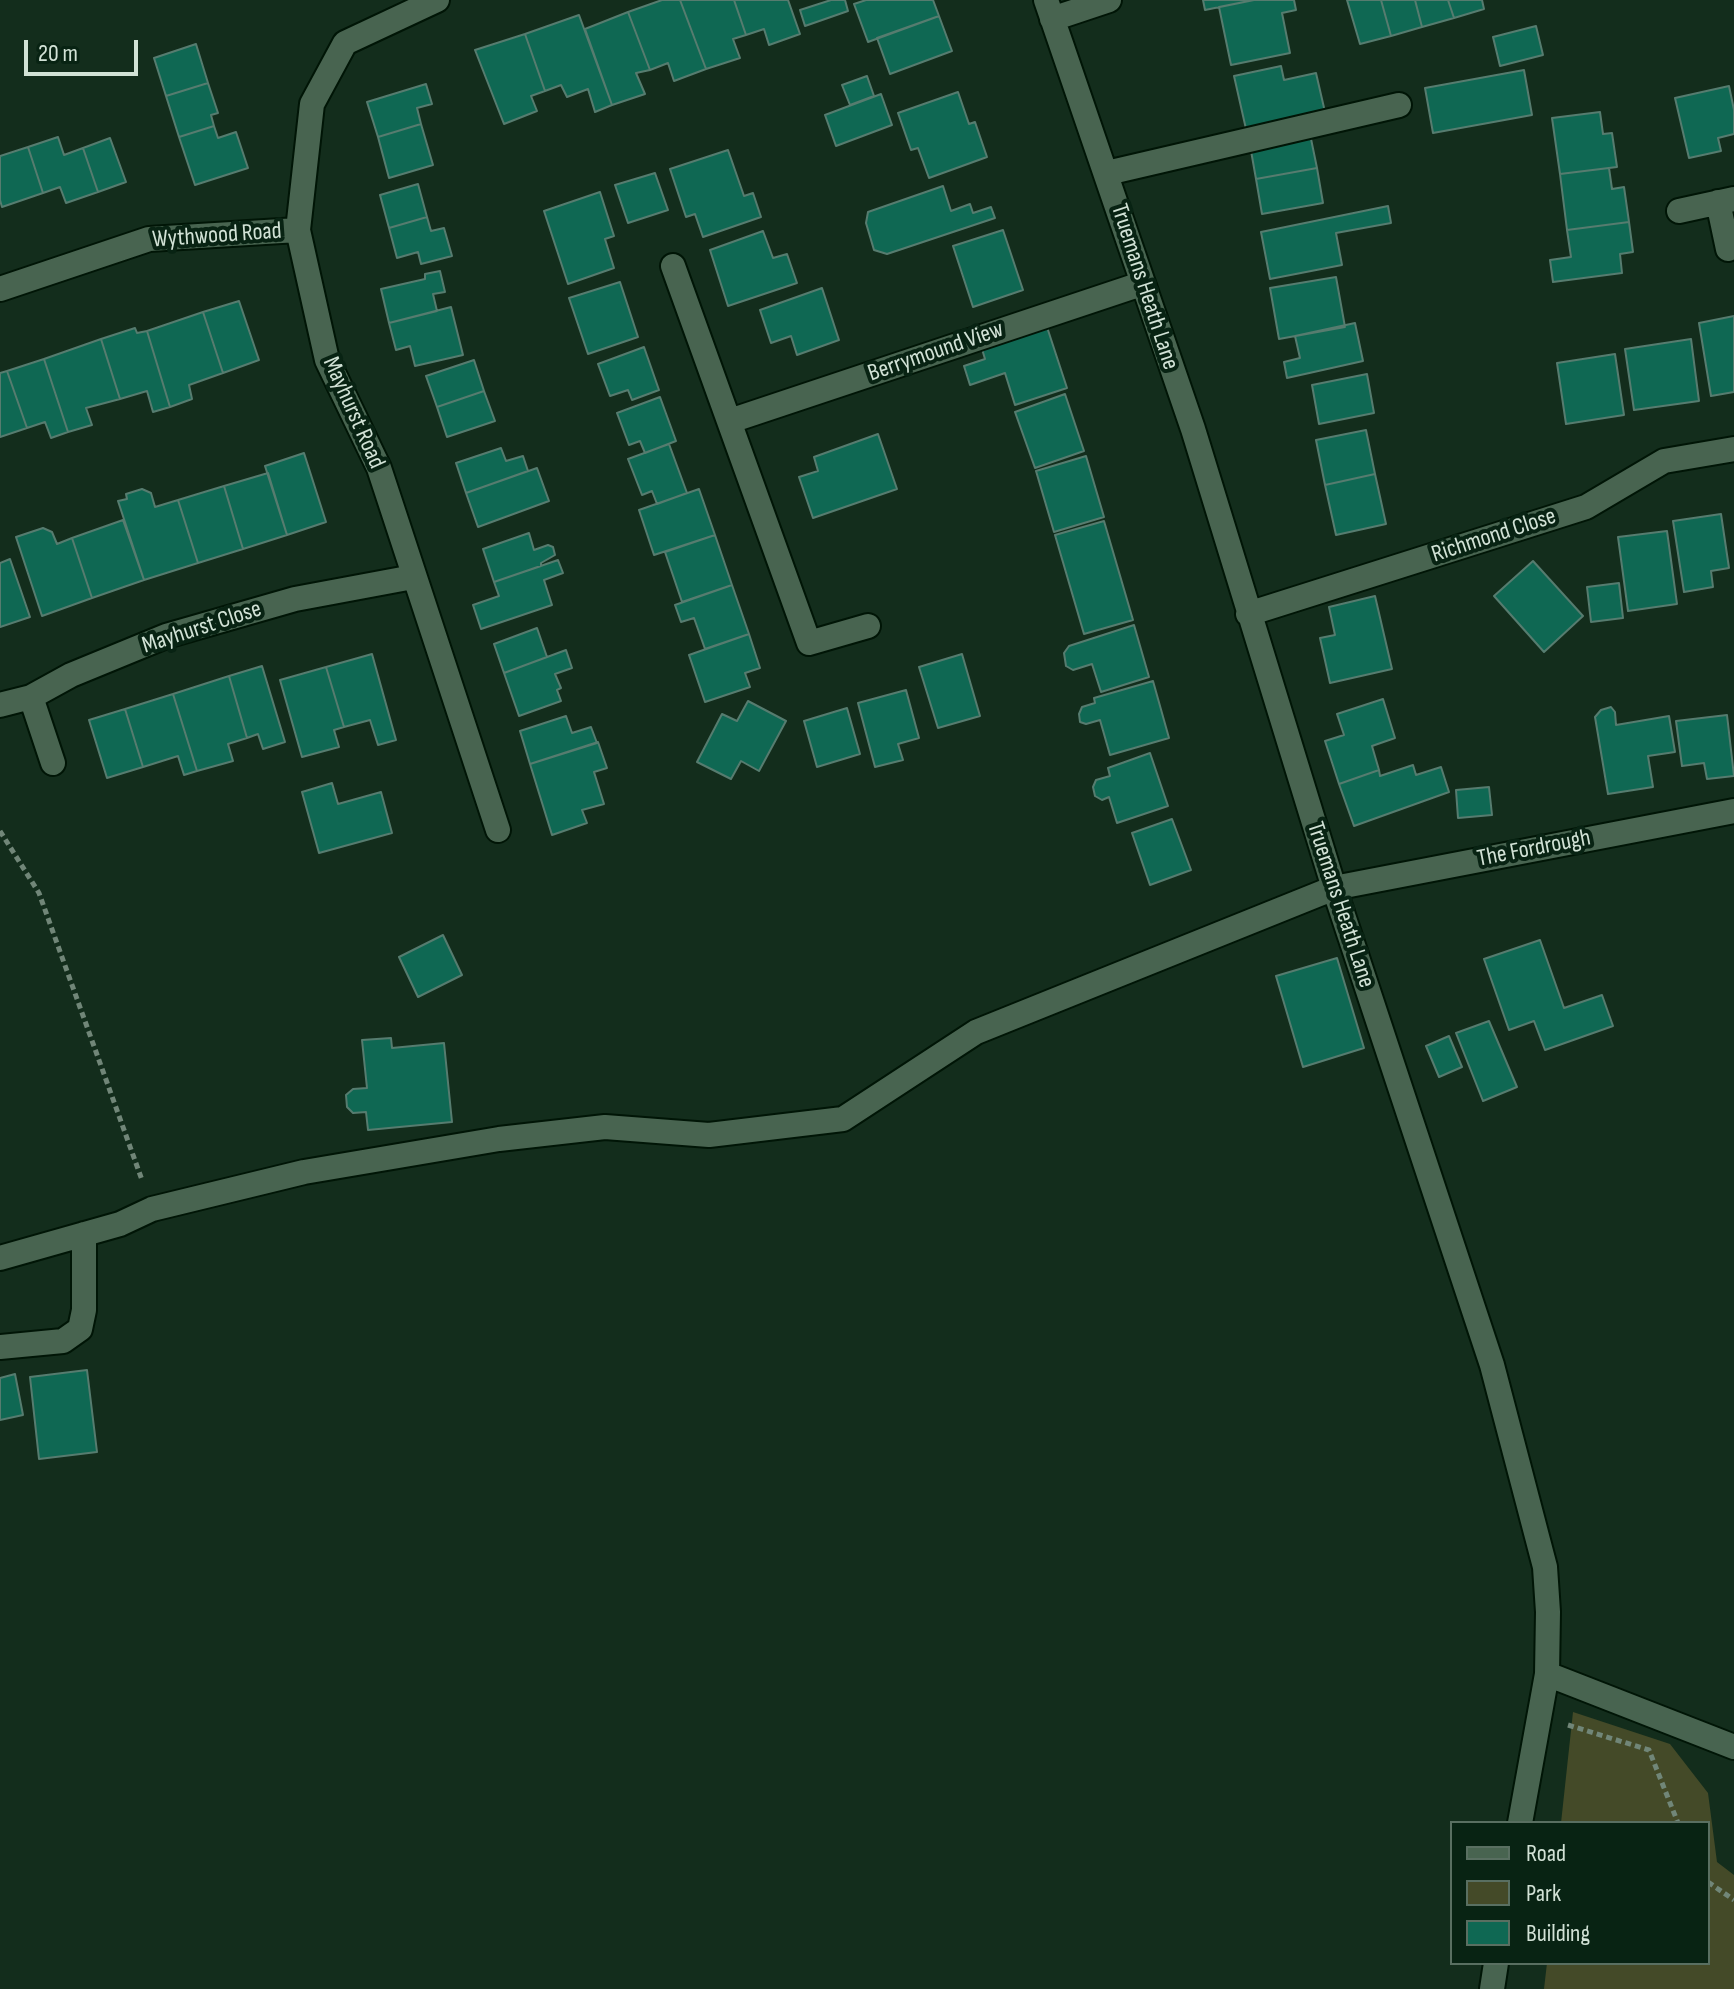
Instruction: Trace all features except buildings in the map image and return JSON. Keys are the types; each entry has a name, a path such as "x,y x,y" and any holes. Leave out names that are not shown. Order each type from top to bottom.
{"street":[{"name":"Mayhurst Road","path":"437,0 345,43 312,104 298,230 327,360 379,468 498,830"},
{"path":"1049,10 1109,0"},
{"name":"Truemans Heath Lane","path":"1049,10 1193,429 1334,888 1492,1365 1545,1567 1547,1674 1520,1821"},
{"path":"1107,173 1399,105"},
{"path":"1679,211 1726,200 1728,249"},
{"name":"Wythwood Road","path":"0,289 149,239 298,230"},
{"path":"673,266 809,643 868,626"},
{"name":"Berrymound View","path":"730,421 1141,284"},
{"name":"Richmond Close","path":"1248,614 1586,507 1664,461 1734,449"},
{"name":"Mayhurst Close","path":"0,705 31,697 71,675 166,636 295,599 413,577"},
{"path":"31,697 53,763"},
{"name":"The Fordrough","path":"0,1258 120,1224 152,1209 304,1172 499,1139 605,1127 709,1135 843,1119 976,1032 1334,888 1734,811"},
{"path":"0,1347 63,1341 80,1329 84,1310 84,1234"},
{"path":"1547,1674 1734,1747"},
{"path":"1492,1989 1496,1965"}],"path":[{"path":"0,831 39,893 152,1209"},
{"path":"1565,1725 1649,1750 1677,1821"},
{"path":"1710,1883 1734,1900"}],"green space":[{"path":"1573,1712 1670,1744 1708,1793 1717,1862 1734,1875 1734,1989 1544,1989 1547,1965 1710,1965 1710,1821 1561,1821"}]}
